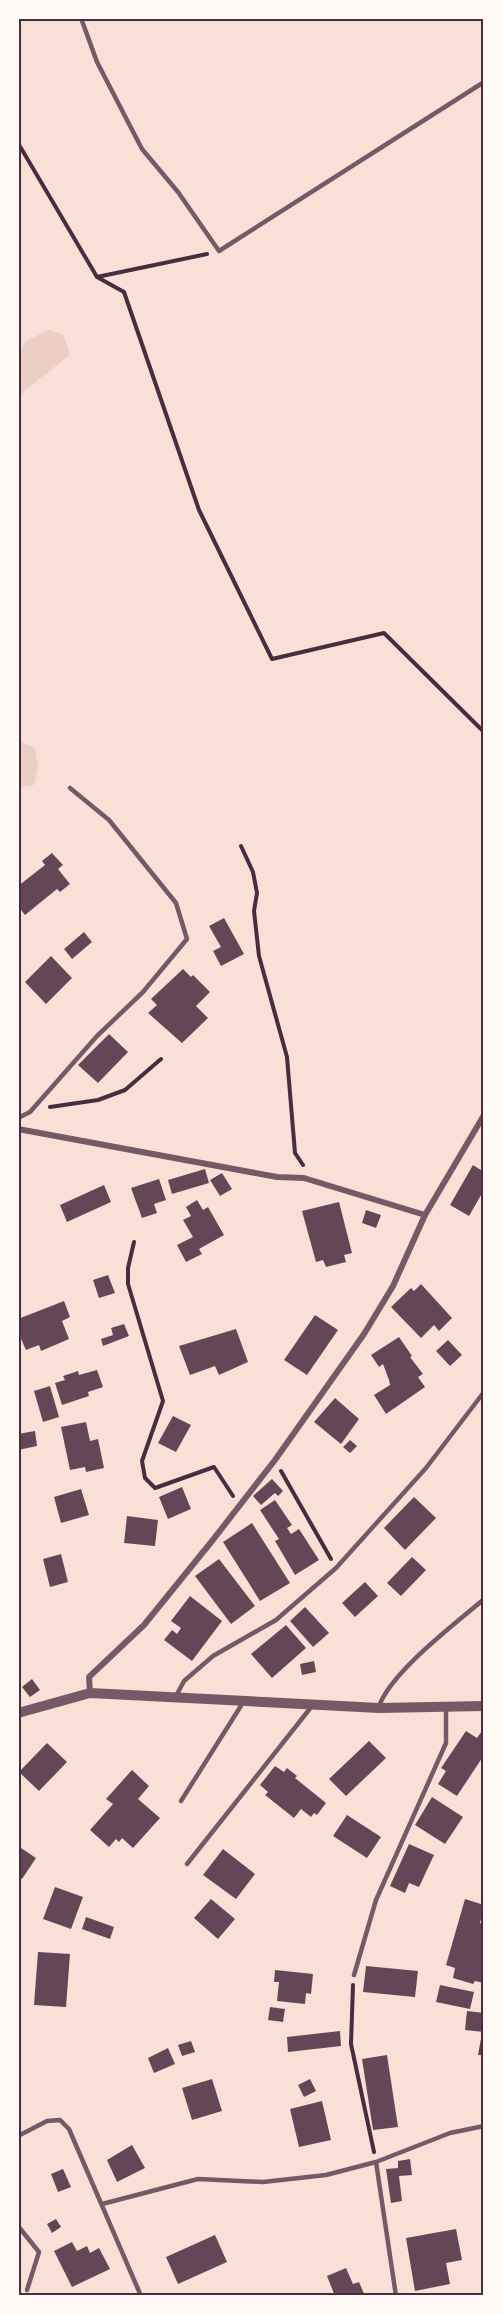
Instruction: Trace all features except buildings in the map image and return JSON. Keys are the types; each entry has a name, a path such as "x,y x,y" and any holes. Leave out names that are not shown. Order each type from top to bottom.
{"street":[{"path":"90,1693 89,1677 144,1625 238,1508 275,1460 364,1334 393,1286 425,1215 484,1115"},
{"path":"18,1129 277,1177 304,1178 425,1215"},
{"path":"18,1713 90,1693 176,1696 312,1706 378,1708 484,1706"}],"lane":[{"path":"81,18 97,62 142,149 178,192 219,251 484,82"},
{"path":"18,1118 30,1112 96,1036 143,992 187,939 176,903 109,820 70,788"},
{"path":"176,1696 184,1681 213,1656 276,1620 336,1568 426,1468 484,1392"},
{"path":"378,1708 385,1691 406,1669 484,1599"},
{"path":"181,1801 244,1701"},
{"path":"354,1975 376,1900 446,1743 446,1705"},
{"path":"187,1864 312,1706"},
{"path":"18,2136 47,2121 60,2120 69,2129 141,2296"},
{"path":"102,2204 198,2179 263,2182 326,2175 376,2162 450,2133 484,2126"},
{"path":"376,2162 396,2296"},
{"path":"18,2226 39,2252 27,2290"}],"path":[{"path":"18,143 97,277 124,292 199,510 272,659 384,633 484,732"},
{"path":"97,277 219,251"},
{"path":"242,846 253,872 257,893 254,911 259,956 287,1057 295,1153 303,1166 304,1178"},
{"path":"38,1102 52,1108 98,1100 125,1090 161,1059"},
{"path":"134,1242 128,1268 128,1284 163,1401 142,1461 145,1478 155,1488 214,1467 238,1508"},
{"path":"275,1460 336,1568"},
{"path":"354,1975 351,2044 376,2162"}],"shaded area":[{"path":"49,330 63,334 70,355 25,390 18,402 18,354 26,341"},
{"path":"18,741 35,748 38,767 34,785 18,788"}]}
